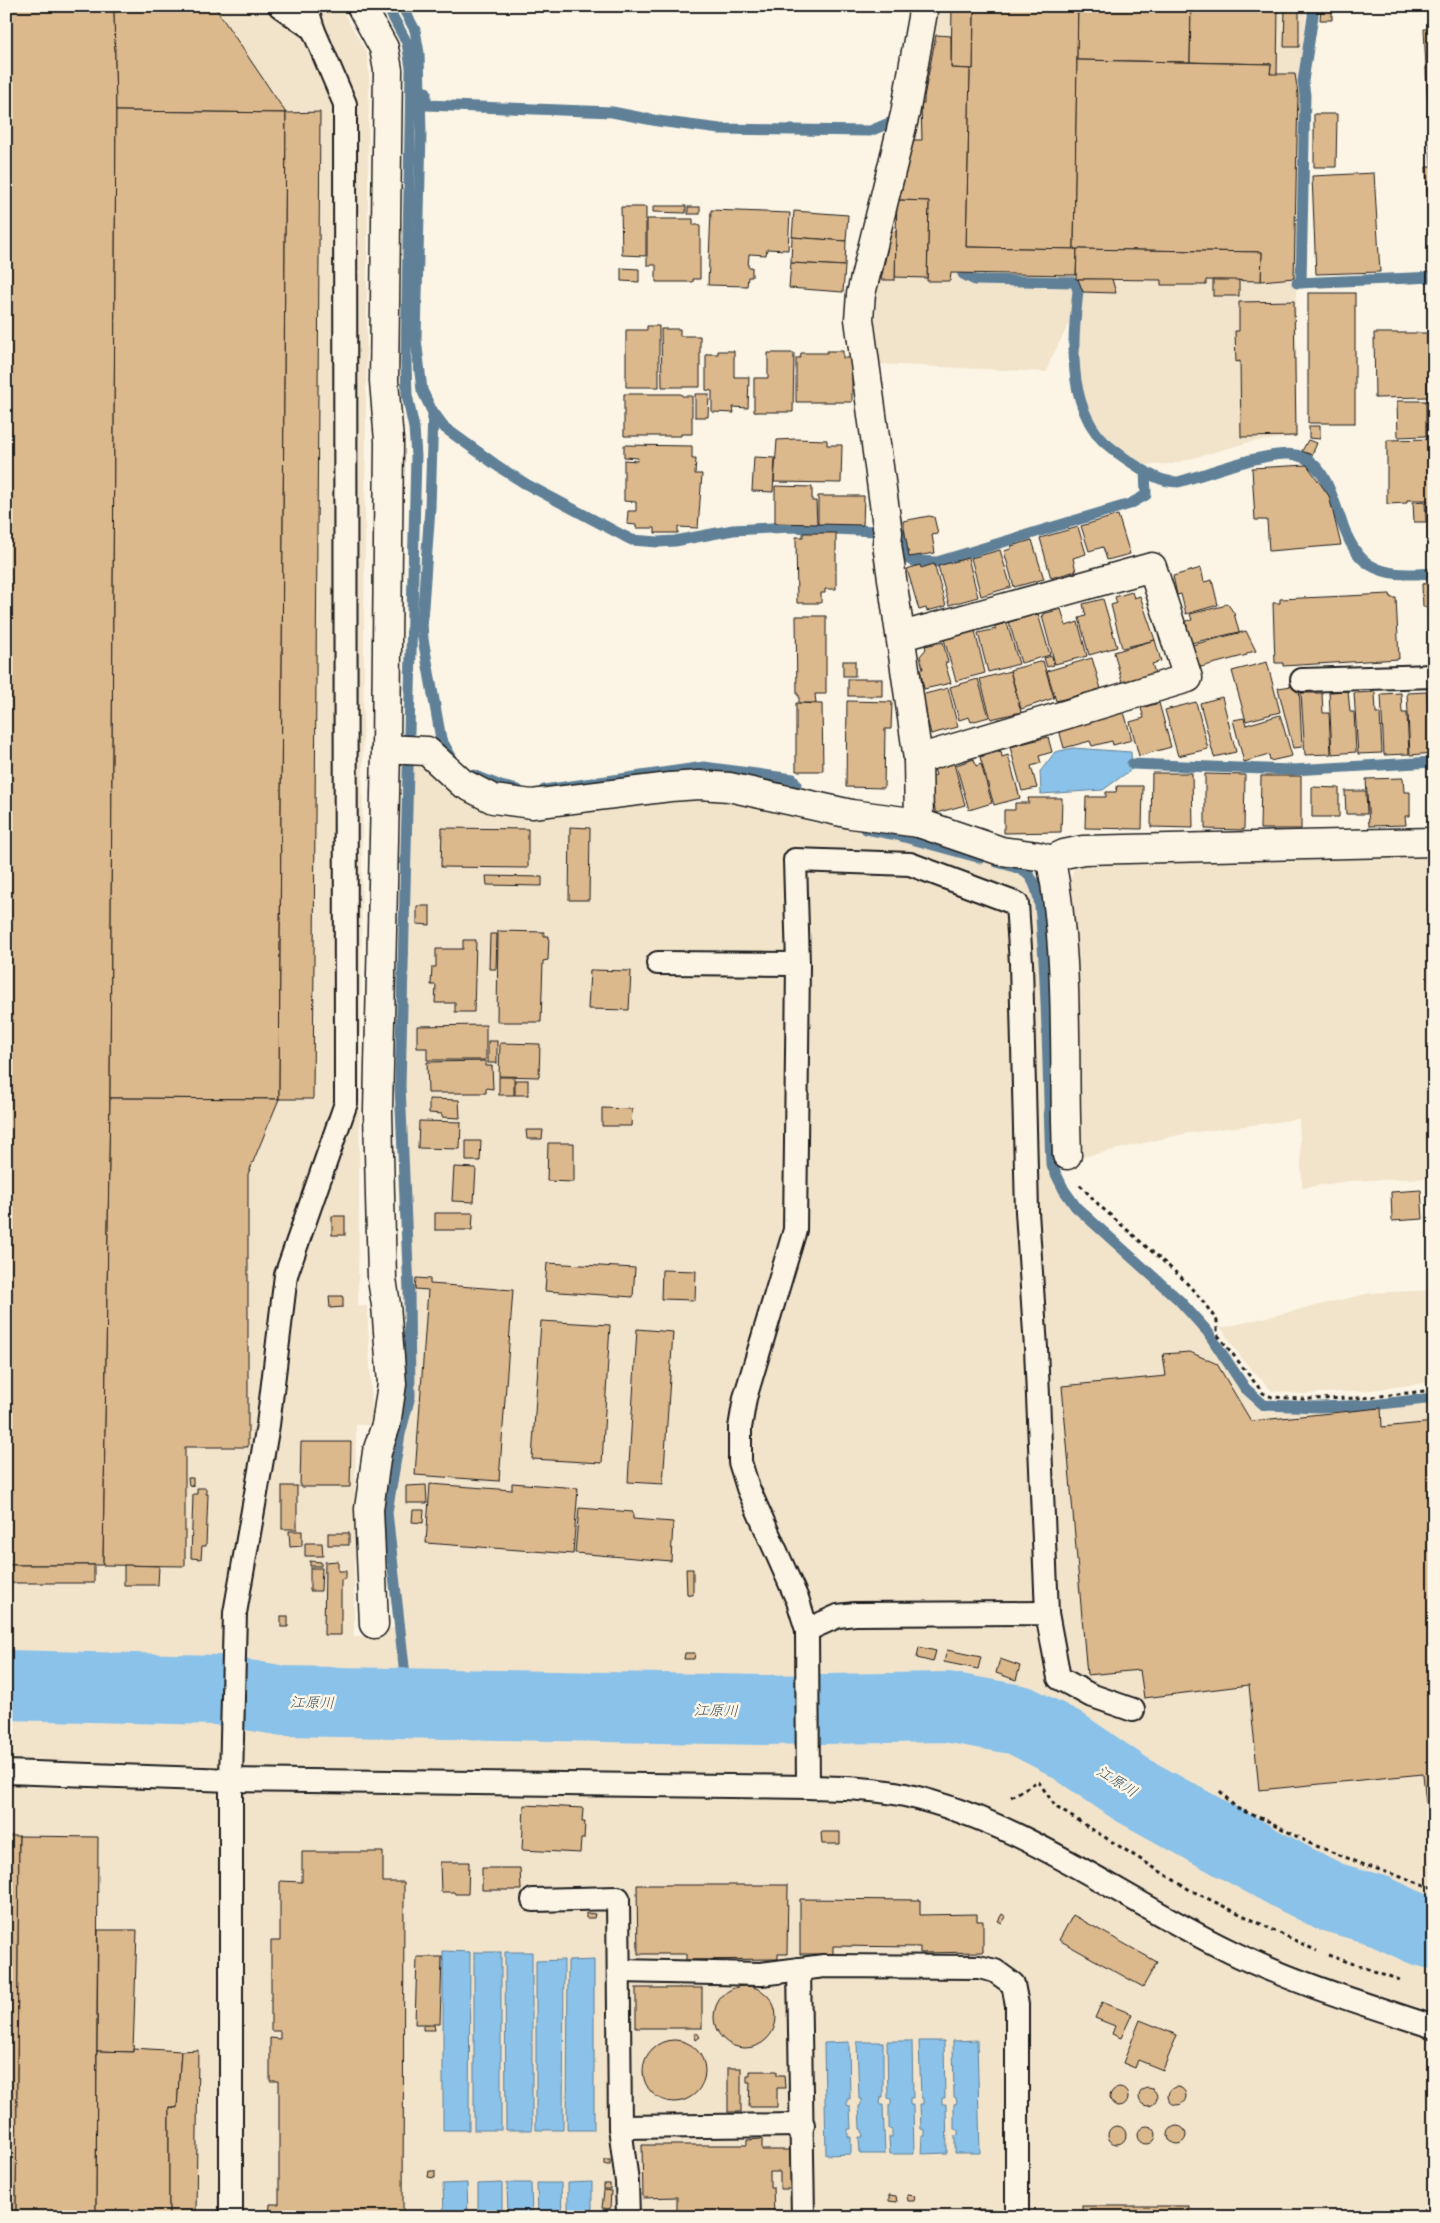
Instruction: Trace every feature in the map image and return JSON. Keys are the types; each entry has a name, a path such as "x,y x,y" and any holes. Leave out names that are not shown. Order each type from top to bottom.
{"street":[{"path":"360,6 384,48 388,65 384,371 389,441 400,749 378,1111 382,1279 386,1305 392,1384 386,1425 377,1452 369,1508 374,1624"},
{"path":"919,823 918,759 902,636 887,544 888,533 859,319 861,294 905,114 924,6"},
{"path":"902,636 1152,567 1188,678 918,759"},
{"path":"400,749 427,751 462,782 493,799 532,804 670,786 729,787 851,814 919,823 1001,852 1038,856 1051,860 1064,854 1084,850 1434,842"},
{"path":"1051,860 1058,894 1065,978 1067,1155"}],"lane":[{"path":"280,6 313,29"},
{"path":"231,2217 231,1743 235,1613 268,1425 286,1275 346,1103 345,104 313,29 306,6"},
{"path":"1302,680 1434,676"},
{"path":"808,1787 807,1630 798,1600 748,1488 740,1462 740,1428 745,1398 794,1230 798,964 795,860 910,864 1017,904 1021,963 1027,1212 1036,1348 1047,1613 1059,1678 1090,1695 1133,1710"},
{"path":"658,963 798,964"},
{"path":"807,1630 838,1616 855,1614 1047,1613"},
{"path":"6,1772 231,1780 808,1787 863,1789 905,1795 984,1821 1015,1834 1225,1949 1332,1993 1434,2027"},
{"path":"533,1900 618,1898 620,2127 627,2182 628,2217"},
{"path":"619,1970 761,1974 824,1966 979,1966 995,1971 1013,1984 1018,2005 1018,2217"},
{"path":"799,1968 803,2217"},
{"path":"620,2127 803,2125"}],"path":[{"path":"1067,1155 1075,1177 1087,1194 1144,1243 1202,1300 1217,1321 1217,1334 1263,1393 1272,1397 1302,1399 1363,1398 1434,1390"},
{"path":"1220,1791 1236,1808 1268,1821 1309,1843 1365,1865 1434,1888"}],"shaded area":[{"path":"6,6 340,6 367,53 369,75 358,1306 367,1306 373,1425 356,1425 354,1636 378,1636 378,1629 394,1628 383,1513 406,1385 395,1089 403,763 416,763 453,788 719,801 745,805 772,810 811,822 897,837 1009,868 1023,875 1031,882 1036,904 1042,990 1046,1160 1049,1173 1074,1210 1177,1302 1221,1357 1243,1390 1262,1408 1267,1410 1373,1408 1434,1402 1434,2217 6,2217"},
{"path":"934,6 1307,6 1297,81 1300,95 1296,278 1297,437 1250,442 1172,464 1144,465 1128,459 1102,437 1083,405 1078,381 1075,349 1079,288 1074,288 1076,291 1074,314 1050,361 1047,372 877,364 875,320 879,280 876,279"},
{"path":"1434,852 1434,1178 1349,1181 1302,1188 1299,1119 1188,1133 1083,1157 1068,886 1074,868 1079,863"},
{"path":"1434,1290 1434,1382 1363,1391 1302,1394 1272,1391 1242,1359 1221,1328 1370,1293"}],"water":[{"path":"1073,748 1131,752 1132,769 1103,790 1041,794 1040,771 1055,752"},
{"path":"443,1951 470,1952 469,2130 443,2130"},
{"path":"474,1952 501,1952 501,2130 474,2130"},
{"path":"505,1952 532,1952 532,2130 506,2130"},
{"path":"564,1960 563,2130 536,2130 536,1961"},
{"path":"594,1960 594,2130 567,2130 568,1961"},
{"path":"977,2040 980,2153 955,2153 955,2136 958,2135 958,2130 954,2129 954,2104 957,2103 954,2097 953,2041"},
{"path":"887,2041 912,2041 913,2098 910,2098 910,2105 913,2105 914,2154 890,2154 889,2137 892,2137 892,2130 889,2129 889,2105 891,2105 891,2099 888,2098"},
{"path":"919,2041 944,2041 945,2098 942,2098 942,2104 946,2104 947,2153 921,2154 922,2136 925,2136 925,2130 921,2129 920,2104 923,2104 923,2098 921,2098"},
{"path":"849,2042 850,2099 847,2099 847,2105 850,2106 851,2129 848,2129 848,2137 851,2137 851,2154 826,2155 824,2043"},
{"path":"857,2042 883,2042 883,2097 881,2097 880,2105 883,2105 885,2154 860,2154 859,2137 863,2137 862,2130 860,2129 859,2106 861,2105 861,2099 859,2099"},
{"path":"592,2182 592,2217 568,2217 568,2183"},
{"path":"467,2183 468,2217 444,2217 443,2184"},
{"path":"502,2183 502,2217 478,2217 478,2184"},
{"path":"507,2183 531,2183 532,2217 508,2217"},
{"path":"537,2183 561,2183 562,2217 538,2217"}],"building":[{"path":"6,6 114,6 116,111 110,1098 103,1565 6,1565"},
{"path":"114,6 214,6 286,113 116,111"},
{"path":"971,6 1078,6 1074,249 966,247 970,69 973,69 974,8"},
{"path":"1078,6 1191,6 1190,62 1077,60"},
{"path":"1191,6 1278,6 1277,75 1270,74 1271,64 1190,62"},
{"path":"952,7 974,8 973,69 951,68"},
{"path":"1285,8 1299,8 1299,47 1284,47"},
{"path":"1321,9 1332,10 1332,20 1320,20"},
{"path":"1424,29 1434,29 1434,273 1430,273 1426,167 1431,167"},
{"path":"936,35 951,36 951,68 970,69 966,247 1077,249 1076,275 951,273 950,281 927,281 929,201 897,200 906,160 914,140 922,140 921,104 924,104"},
{"path":"1077,60 1271,64 1270,74 1295,74 1298,94 1294,278 1261,281 1262,252 1074,249"},
{"path":"116,111 286,113 279,1099 110,1098"},
{"path":"320,112 313,1099 279,1099 286,113"},
{"path":"1314,114 1337,114 1336,167 1314,167"},
{"path":"1374,173 1380,272 1316,274 1312,176"},
{"path":"897,200 929,201 927,278 895,277"},
{"path":"653,206 686,206 686,213 653,212"},
{"path":"621,207 646,207 646,256 622,255"},
{"path":"688,207 700,207 700,214 688,214"},
{"path":"711,210 790,213 788,250 767,249 766,255 749,254 748,267 752,267 752,277 748,277 747,286 708,285"},
{"path":"794,211 848,215 846,241 792,237"},
{"path":"647,219 693,219 693,225 700,225 700,279 693,279 693,282 656,282 656,265 647,265"},
{"path":"896,231 895,280 881,280 891,232"},
{"path":"792,237 846,241 845,266 791,263"},
{"path":"1077,249 1262,252 1261,281 1206,280 1206,285 1161,285 1161,280 1076,279"},
{"path":"791,263 845,266 843,292 789,288"},
{"path":"621,268 639,269 639,282 621,281"},
{"path":"1078,279 1112,279 1116,293 1083,292"},
{"path":"1213,280 1239,280 1239,296 1213,296"},
{"path":"1431,289 1434,289 1434,416"},
{"path":"1308,293 1355,293 1355,423 1308,423"},
{"path":"1294,301 1296,436 1241,437 1240,361 1236,362 1235,331 1239,331 1239,302"},
{"path":"647,326 659,326 659,387 626,387 626,330 647,330"},
{"path":"661,329 680,329 680,336 700,336 700,387 662,387"},
{"path":"1374,333 1427,333 1428,397 1375,398"},
{"path":"718,351 734,351 734,377 749,377 748,408 733,407 734,413 712,412 712,391 706,390 706,354 718,354"},
{"path":"827,351 843,351 843,358 852,358 852,402 796,402 796,358 800,358 801,353 827,353"},
{"path":"768,353 794,353 793,412 754,412 754,378 768,378"},
{"path":"624,394 681,394 682,396 692,396 692,434 681,434 681,436 624,436"},
{"path":"695,394 709,394 708,417 695,417"},
{"path":"1397,401 1426,401 1426,436 1398,437"},
{"path":"1309,426 1320,426 1320,439 1309,438"},
{"path":"1434,439 1434,545 1428,546 1427,500 1407,500 1407,503 1387,504 1387,440"},
{"path":"777,440 827,440 827,445 842,445 841,483 774,482"},
{"path":"1308,440 1317,443 1312,455 1302,451"},
{"path":"624,445 692,446 692,459 696,459 695,474 702,474 698,528 678,527 678,533 655,533 655,528 636,528 636,525 627,524 628,511 636,511 636,502 624,501 624,460 637,461 638,458 624,457"},
{"path":"754,457 775,458 773,492 752,491"},
{"path":"1307,465 1329,496 1341,545 1269,551 1267,520 1255,520 1252,468"},
{"path":"775,486 812,487 812,501 816,501 817,524 775,523"},
{"path":"818,496 864,496 863,525 818,524"},
{"path":"1425,501 1426,522 1414,522 1413,502"},
{"path":"1118,515 1130,554 1107,560 1103,547 1089,551 1081,526"},
{"path":"929,516 934,517 938,534 932,535 935,553 909,557 903,521"},
{"path":"1078,527 1086,554 1073,558 1076,571 1051,578 1040,538"},
{"path":"803,533 836,533 836,589 825,589 825,593 821,593 821,603 797,603 796,537 803,537"},
{"path":"1032,540 1044,579 1014,587 1004,551 1011,549 1011,546"},
{"path":"1000,550 1011,587 981,596 971,558"},
{"path":"968,558 978,597 949,605 938,566"},
{"path":"934,564 946,606 927,611 926,608 919,610 907,569 920,565 921,568"},
{"path":"1201,568 1204,582 1212,580 1218,605 1186,614 1181,594 1177,595 1173,576"},
{"path":"1434,583 1434,651 1429,651 1428,608 1423,607 1422,584"},
{"path":"1132,592 1134,598 1140,596 1155,640 1122,648 1111,605 1117,603 1115,597"},
{"path":"1390,594 1391,598 1396,598 1399,659 1283,666 1283,663 1275,663 1273,603 1280,603 1280,599"},
{"path":"1103,599 1117,647 1089,655 1079,618 1086,616 1083,604"},
{"path":"1227,603 1234,613 1239,632 1191,643 1186,621 1192,620 1190,614 1223,606"},
{"path":"1061,609 1066,626 1078,622 1087,656 1055,664 1042,616 1044,616 1043,614"},
{"path":"1038,614 1050,655 1021,663 1009,622"},
{"path":"796,616 826,616 826,694 815,694 816,703 799,703 799,695 797,695"},
{"path":"1007,623 1019,664 988,672 978,633 996,629 995,626"},
{"path":"975,631 985,673 956,681 944,639"},
{"path":"1246,631 1256,651 1197,668 1192,645"},
{"path":"1155,640 1161,661 1152,664 1155,673 1122,682 1114,652"},
{"path":"943,642 948,662 945,663 951,683 924,689 920,669 923,669 920,656 926,649 925,646"},
{"path":"1052,656 1054,665 1047,667 1044,658"},
{"path":"1092,658 1101,689 1056,701 1047,671"},
{"path":"843,661 855,661 855,676 843,676"},
{"path":"1043,661 1054,698 1021,709 1010,670"},
{"path":"1267,662 1280,712 1246,721 1232,671"},
{"path":"1010,671 1021,712 991,719 980,679"},
{"path":"848,679 882,679 882,696 848,696"},
{"path":"978,679 989,717 971,722 969,717 959,720 950,687"},
{"path":"1299,685 1302,747 1293,748 1278,688"},
{"path":"948,688 958,727 931,734 921,695"},
{"path":"1348,691 1350,712 1354,712 1356,752 1332,754 1329,692"},
{"path":"1375,692 1376,713 1380,713 1382,753 1358,754 1354,693"},
{"path":"1427,692 1428,713 1433,713 1434,753 1410,755 1407,693"},
{"path":"1301,693 1322,693 1323,713 1329,713 1331,754 1305,755"},
{"path":"1401,693 1402,713 1407,713 1409,754 1384,755 1381,694"},
{"path":"1222,697 1236,752 1214,757 1200,703"},
{"path":"847,701 892,702 891,729 885,729 884,788 846,787"},
{"path":"1196,702 1208,749 1178,756 1165,710"},
{"path":"796,703 822,704 823,771 796,771"},
{"path":"1159,703 1171,747 1139,756 1130,722 1144,718 1141,708"},
{"path":"1124,712 1132,740 1113,745 1112,741 1092,746 1090,741 1064,748 1059,730"},
{"path":"1280,715 1292,756 1270,761 1269,755 1244,762 1233,720 1244,718 1246,725"},
{"path":"1048,737 1052,752 1039,756 1041,763 1031,766 1037,788 1022,791 1010,747"},
{"path":"1001,751 1002,757 1008,755 1020,798 994,805 980,757"},
{"path":"974,759 976,766 981,764 992,803 969,810 956,765"},
{"path":"953,760 965,805 936,813 927,778 936,775 933,766"},
{"path":"1152,773 1192,773 1193,828 1151,827"},
{"path":"1205,774 1245,775 1244,830 1205,829"},
{"path":"1261,776 1301,776 1301,829 1260,829"},
{"path":"1403,778 1404,792 1410,792 1410,816 1405,816 1406,825 1369,826 1366,779"},
{"path":"1117,786 1143,786 1142,829 1085,828 1086,797 1106,797 1106,792 1116,792"},
{"path":"1312,787 1339,788 1339,817 1312,817"},
{"path":"1345,791 1366,791 1367,814 1346,814"},
{"path":"1028,798 1062,798 1061,832 1004,833 1004,810 1015,810 1015,803 1029,803"},
{"path":"570,827 590,828 589,900 569,900"},
{"path":"442,828 528,829 528,868 441,867"},
{"path":"486,876 542,877 542,886 487,885"},
{"path":"417,906 430,906 430,925 417,924"},
{"path":"498,931 544,932 544,936 549,936 548,960 543,961 541,1022 497,1022"},
{"path":"490,934 497,934 496,969 489,969"},
{"path":"463,940 476,940 474,1012 455,1012 455,1003 435,1003 436,985 431,985 432,967 436,967 436,949 463,949"},
{"path":"590,970 631,971 629,1010 588,1009"},
{"path":"486,1025 486,1060 427,1060 427,1048 417,1048 417,1026"},
{"path":"488,1041 497,1041 497,1063 488,1063"},
{"path":"500,1043 540,1044 539,1077 499,1076"},
{"path":"486,1061 486,1066 492,1066 493,1089 486,1088 486,1093 428,1093 427,1062"},
{"path":"499,1077 514,1077 514,1095 499,1095"},
{"path":"515,1080 528,1080 528,1095 515,1095"},
{"path":"110,1098 279,1099 248,1174 248,1447 185,1447 185,1566 103,1565"},
{"path":"429,1099 459,1100 460,1118 442,1117 442,1114 429,1113"},
{"path":"602,1108 632,1109 631,1126 602,1126"},
{"path":"419,1121 461,1122 460,1149 418,1148"},
{"path":"526,1130 543,1130 542,1139 527,1139"},
{"path":"466,1141 481,1141 480,1161 466,1161"},
{"path":"548,1143 574,1143 574,1182 547,1181"},
{"path":"454,1167 476,1168 474,1202 452,1201"},
{"path":"1421,1190 1423,1219 1392,1221 1391,1192"},
{"path":"435,1213 473,1213 472,1230 435,1230"},
{"path":"332,1216 345,1216 345,1235 332,1235"},
{"path":"547,1263 635,1268 633,1297 545,1291"},
{"path":"662,1270 696,1271 695,1300 661,1299"},
{"path":"416,1278 430,1279 430,1284 513,1290 499,1481 415,1475 428,1290 415,1289"},
{"path":"329,1296 343,1296 343,1307 330,1308"},
{"path":"541,1321 610,1325 602,1463 532,1459"},
{"path":"637,1329 673,1332 663,1484 628,1482"},
{"path":"1190,1352 1217,1364 1251,1421 1381,1408 1382,1427 1434,1422 1434,1833 1429,1834 1423,1774 1259,1790 1249,1685 1144,1698 1140,1670 1087,1675 1062,1386 1166,1376 1163,1354"},
{"path":"301,1442 351,1442 350,1487 300,1487"},
{"path":"188,1478 193,1478 193,1486 189,1485"},
{"path":"512,1483 578,1488 573,1554 426,1543 430,1484 512,1490"},
{"path":"426,1485 427,1503 406,1503 406,1486"},
{"path":"282,1486 297,1486 297,1529 282,1529"},
{"path":"197,1488 206,1488 206,1494 208,1494 206,1546 202,1546 201,1559 191,1558 193,1494 197,1494"},
{"path":"579,1508 633,1512 633,1519 673,1522 671,1561 575,1553"},
{"path":"413,1510 424,1510 423,1523 412,1522"},
{"path":"289,1531 302,1531 302,1546 290,1547"},
{"path":"328,1533 349,1533 349,1545 328,1545"},
{"path":"305,1543 322,1543 323,1556 305,1556"},
{"path":"310,1561 321,1562 321,1566 310,1566"},
{"path":"338,1561 338,1571 346,1571 346,1579 341,1580 341,1635 324,1635 325,1562"},
{"path":"6,1565 94,1565 94,1583 6,1583"},
{"path":"124,1565 159,1566 158,1585 124,1585"},
{"path":"310,1568 322,1568 321,1591 310,1591"},
{"path":"686,1569 693,1569 693,1595 687,1594"},
{"path":"281,1616 288,1616 288,1627 281,1627"},
{"path":"919,1647 936,1651 933,1662 917,1658"},
{"path":"947,1650 981,1657 978,1669 944,1662"},
{"path":"685,1653 695,1653 694,1659 684,1659"},
{"path":"1000,1659 1020,1666 1016,1680 996,1673"},
{"path":"524,1805 583,1808 582,1822 585,1822 584,1839 581,1839 580,1853 522,1850"},
{"path":"821,1832 840,1832 840,1844 822,1844"},
{"path":"6,1836 19,1836 16,2217 6,2217"},
{"path":"19,1836 98,1837 96,2217 16,2217"},
{"path":"302,1852 383,1852 383,1882 404,1882 403,2217 269,2217 270,2204 279,2204 279,2081 270,2081 270,2038 280,2039 280,2031 271,2031 271,1941 280,1941 280,1881 302,1882"},
{"path":"440,1862 469,1862 468,1894 441,1892"},
{"path":"482,1868 520,1868 521,1890 482,1890"},
{"path":"637,1885 788,1885 787,1954 778,1954 778,1959 686,1960 686,1954 638,1954"},
{"path":"800,1899 920,1900 920,1915 977,1914 977,1921 983,1921 983,1952 920,1953 920,1947 833,1946 833,1954 800,1954"},
{"path":"586,1913 595,1914 594,1918 586,1918"},
{"path":"1002,1914 1006,1917 1002,1923 998,1921"},
{"path":"1073,1915 1157,1962 1143,1987 1059,1940"},
{"path":"98,1930 137,1930 133,2052 97,2051"},
{"path":"417,1957 442,1957 440,2024 415,2024"},
{"path":"739,1986 751,1986 767,1995 774,2005 776,2017 774,2029 767,2039 751,2048 739,2048 728,2043 719,2034 714,2023 714,2011 719,2000 728,1991"},
{"path":"636,1988 702,1988 702,2028 636,2028"},
{"path":"1102,2002 1132,2014 1121,2038 1112,2034 1115,2026 1095,2018"},
{"path":"1140,2020 1177,2035 1163,2070 1138,2060 1135,2068 1123,2063"},
{"path":"423,2025 434,2025 435,2030 423,2030"},
{"path":"697,2033 700,2037 696,2040 694,2034"},
{"path":"668,2040 680,2040 696,2049 703,2059 705,2071 703,2083 696,2093 680,2102 668,2102 657,2097 648,2088 643,2077 643,2065 648,2054 657,2045"},
{"path":"133,2048 181,2051 177,2108 169,2107 169,2217 96,2217 97,2051 133,2052"},
{"path":"198,2050 196,2217 169,2217 169,2107 177,2108 181,2051"},
{"path":"728,2068 741,2068 741,2112 728,2112"},
{"path":"750,2071 777,2071 777,2075 784,2075 785,2088 777,2088 777,2107 749,2107 750,2082 747,2082 747,2075 750,2075"},
{"path":"1177,2087 1183,2090 1186,2096 1183,2102 1177,2105 1171,2102 1168,2096 1171,2090"},
{"path":"1119,2088 1125,2091 1128,2097 1125,2103 1119,2106 1113,2103 1110,2097 1113,2091"},
{"path":"1148,2088 1154,2091 1157,2097 1154,2103 1148,2106 1142,2103 1139,2097 1142,2091"},
{"path":"1117,2126 1123,2129 1126,2135 1123,2141 1117,2144 1111,2141 1108,2135 1111,2129"},
{"path":"1147,2126 1153,2129 1156,2135 1153,2141 1147,2144 1141,2141 1138,2135 1141,2129"},
{"path":"1177,2126 1183,2129 1186,2135 1183,2141 1177,2144 1171,2141 1168,2135 1171,2129"},
{"path":"762,2139 762,2150 792,2150 792,2189 780,2189 780,2172 770,2172 770,2187 773,2187 774,2217 646,2217 677,2216 677,2197 643,2198 642,2145 747,2145 747,2140"},
{"path":"605,2160 610,2160 610,2165 605,2165"},
{"path":"429,2171 435,2171 435,2178 428,2177"},
{"path":"604,2184 610,2184 610,2189 604,2189"},
{"path":"604,2190 611,2191 610,2209 602,2208"},
{"path":"889,2195 896,2196 897,2202 889,2201"},
{"path":"907,2195 915,2196 914,2201 908,2201"},
{"path":"1082,2206 1189,2206 1189,2217 1082,2217"},
{"path":"977,2209 997,2210 997,2217 976,2217"},
{"path":"603,2212 609,2212 609,2217 603,2217"}],"waterway":[{"path":"387,6 407,43 411,68 406,363 407,395 414,428 416,456 400,1086 409,1290 410,1396 400,1434 387,1512 408,1703"},
{"path":"402,6 415,30 419,53 421,133 416,339 422,390 431,409 445,428 526,484 632,540 675,541 733,530 791,527 876,531"},
{"path":"1301,283 1305,95 1303,81 1313,6"},
{"path":"426,92 426,105 612,112 658,121 720,129 870,131 889,123"},
{"path":"963,274 975,280 1073,282 1076,284 1078,291 1074,349 1077,388 1082,407 1090,424 1102,440 1143,470 1159,479 1178,482 1255,459 1285,454 1296,455 1310,461 1321,473 1329,488 1349,540 1358,554 1370,565 1393,573 1434,573"},
{"path":"1297,283 1434,277"},
{"path":"433,412 430,508 422,621 423,639 441,739 453,760"},
{"path":"895,532 900,532 906,558 913,561 937,562 1130,504 1146,495 1145,471"},
{"path":"1132,764 1293,770 1434,762"},
{"path":"544,790 704,767 793,779 796,784"},
{"path":"474,775 501,786 518,790"},
{"path":"866,829 897,835 981,858"},
{"path":"997,862 1016,867 1024,872 1035,884 1037,892 1045,972 1051,1164 1064,1190 1076,1207 1179,1300 1207,1331 1245,1388 1264,1405 1319,1407 1372,1405 1434,1398"},
{"name":"江原川","path":"6,1685 217,1690 284,1701 764,1710 947,1707 1019,1720 1064,1743 1131,1789 1293,1878 1331,1897 1377,1910 1420,1930 1434,1934"}]}
